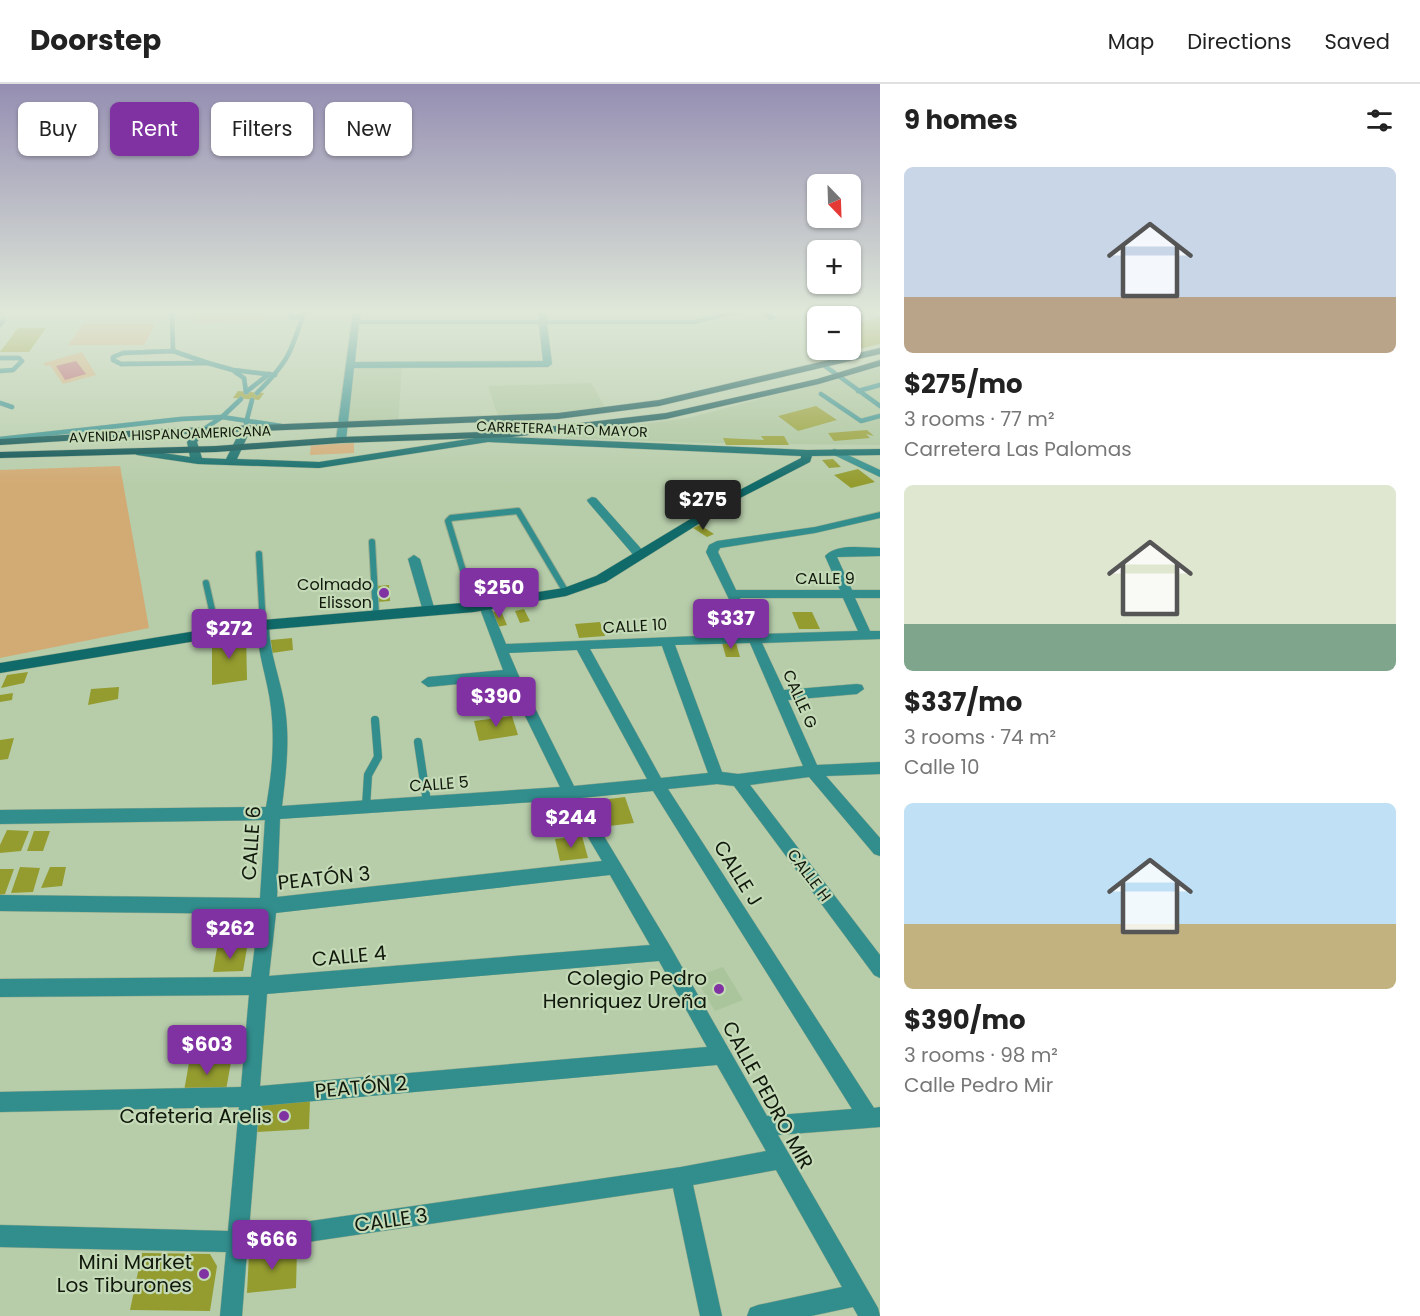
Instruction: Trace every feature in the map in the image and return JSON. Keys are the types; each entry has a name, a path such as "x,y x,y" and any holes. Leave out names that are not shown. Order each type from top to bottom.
{"main road":[{"name":"AVENIDA HISPANOAMERICANA","path":"0,440 201,431 246,424 293,428 577,414 659,403 809,369"},
{"name":"AVENIDA HISPANOAMERICANA","path":"195,455 239,448 341,440 512,434 666,416 859,369"},
{"name":"AVENIDA HISPANOAMERICANA","path":"0,455 137,452"}],"street":[{"path":"341,440 341,426 350,369"},
{"path":"229,462 239,448 246,424"},
{"path":"195,455 195,436 201,431"},
{"name":"CARRETERA HATO MAYOR","path":"137,452 195,455 229,462 319,465 488,439 807,453 880,452"},
{"path":"835,452 880,474"},
{"path":"0,668 263,625 479,607 566,592 601,579 736,496 806,460 807,453"},
{"path":"592,500 640,555"},
{"name":"CALLE G","path":"880,515 815,530 712,548 812,771 880,849"},
{"path":"865,634 831,556 832,554 880,552"},
{"path":"414,559 429,611"},
{"name":"CALLE 9","path":"733,594 880,594"},
{"name":"CALLE PEDRO MIR","path":"479,607 570,793 664,952 779,1159 870,1316"},
{"name":"CALLE 6","path":"231,1316 268,906 273,813 281,761 278,708 262,639 263,625"},
{"name":"CALLE 10","path":"500,649 667,640 880,635"},
{"path":"667,640 717,778"},
{"name":"CALLE J","path":"581,645 657,784 875,1118"},
{"path":"428,682 511,675"},
{"path":"779,696 857,689"},
{"name":"CALLE 5","path":"0,817 273,813 570,793 717,778 738,780 812,771 880,768"},
{"name":"CALLE H","path":"738,780 880,969"},
{"name":"PEATÓN 3","path":"0,903 268,906 615,867"},
{"name":"CALLE 4","path":"0,988 259,986 664,952"},
{"name":"PEATÓN 2","path":"0,1102 250,1097 721,1055"},
{"path":"761,1126 875,1118"},
{"name":"CALLE 3","path":"0,1236 238,1242 681,1177 779,1159"},
{"path":"681,1177 711,1316"},
{"path":"758,1316 858,1295"}],"lane":[{"path":"233,370 244,378 246,392 275,369"},
{"path":"257,393 280,369"},
{"path":"829,369 878,403"},
{"path":"233,370 275,375"},
{"path":"858,391 880,385"},
{"path":"821,394 861,421 880,416"},
{"path":"201,431 222,417 241,399"},
{"path":"0,440 181,419 222,417 246,424 252,400"},
{"path":"0,404 12,406"},
{"path":"479,607 448,521 451,518 518,511 566,592"},
{"path":"372,543 376,615"},
{"path":"259,554 263,625"},
{"path":"206,583 217,632"},
{"path":"366,807 368,775 378,757 375,720"},
{"path":"418,742 428,802"}],"shaded area":[{"path":"53,369 93,369 96,375 63,384"},
{"path":"58,369 83,369 86,374 65,380"},
{"path":"354,369 402,369 398,423 345,425"},
{"path":"871,369 880,369 880,445 708,443 566,438 564,434 688,418"},
{"path":"591,383 607,410 499,419 488,386"},
{"path":"354,443 354,453 310,455 311,444"},
{"path":"120,466 149,628 0,658 0,470"},
{"name":"Colegio Pedro Henriquez Ureña","path":"723,967 743,1000 715,1011 695,977"}],"building":[{"path":"238,391 264,393 259,400 233,398"},
{"path":"816,406 837,420 798,431 778,416"},
{"path":"867,430 874,436 866,434 870,438 834,441 828,433"},
{"path":"761,436 784,436 789,445 726,445 723,438 764,440"},
{"path":"833,459 841,467 829,468 822,460"},
{"path":"858,469 875,482 851,488 834,475"},
{"path":"712,482 723,488 715,492 705,485"},
{"path":"700,525 714,534 707,537 693,528"},
{"name":"Colmado Elisson","path":"389,585 390,601 377,602 377,586"},
{"path":"524,609 530,621 520,623 515,611"},
{"path":"501,611 507,625 497,627 491,612"},
{"path":"792,612 812,612 820,629 799,629"},
{"path":"600,622 605,636 579,638 575,624"},
{"path":"246,634 247,680 212,685 212,639"},
{"path":"292,638 293,650 272,653 271,640"},
{"path":"722,643 736,643 740,657 726,657"},
{"path":"28,672 24,683 1,688 7,675"},
{"path":"119,687 118,699 88,705 91,689"},
{"path":"13,693 12,700 0,702 0,695"},
{"path":"512,716 518,735 479,741 474,721"},
{"path":"14,738 8,759 0,760 0,740"},
{"path":"625,797 634,823 601,827 593,801"},
{"path":"7,830 29,831 21,851 0,853 0,845"},
{"path":"34,831 50,831 43,851 27,851"},
{"path":"582,836 588,858 560,861 555,839"},
{"path":"20,867 40,868 33,892 11,893"},
{"path":"50,867 66,867 62,886 41,888"},
{"path":"0,869 14,869 5,894 0,895"},
{"path":"217,948 247,948 243,971 213,972"},
{"path":"231,1062 226,1090 184,1091 189,1063"},
{"name":"Cafeteria Arelis","path":"310,1099 309,1129 257,1132 260,1103"},
{"path":"297,1249 296,1288 247,1293 249,1254"},
{"path":"142,1253 210,1254 217,1266 210,1311 130,1310"}],"place":[{"name":"Colmado Elisson","path":"384,593"},
{"name":"Colegio Pedro Henriquez Ureña","path":"719,989"},
{"name":"Cafeteria Arelis","path":"284,1116"},
{"name":"Mini Market Los Tiburones","path":"204,1274"}]}
